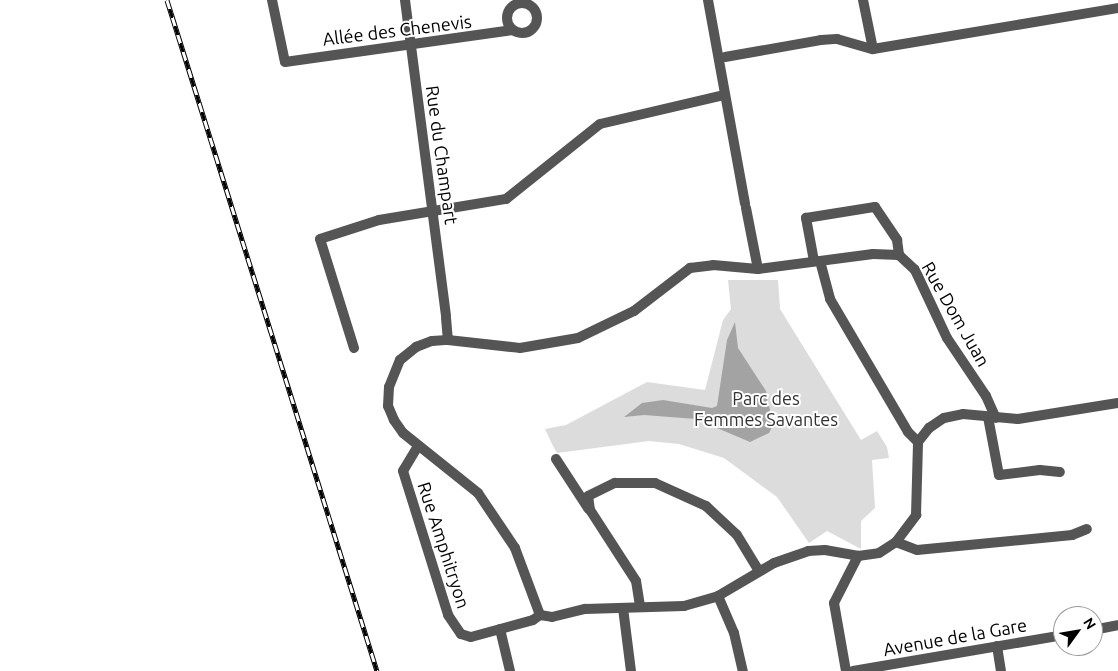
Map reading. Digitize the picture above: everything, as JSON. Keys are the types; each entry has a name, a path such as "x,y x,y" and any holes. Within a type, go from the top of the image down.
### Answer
{"street":[{"name":"Allée des Chenevis","path":"272,0 285,62 513,30"},
{"name":"Rue du Champart","path":"405,0 448,340"},
{"path":"708,0 724,95 758,269"},
{"path":"863,0 873,49"},
{"path":"725,57 821,40 845,41 873,49 1118,8"},
{"path":"354,348 320,239 379,220 506,199 600,124 724,95"},
{"path":"540,615 515,548 478,493 403,433 388,406 392,377 400,360 416,347 448,340 520,348 550,345 578,338 612,324 690,268 713,265 758,269 817,261 873,254 899,256 897,240 875,207 806,218 817,261 830,299 908,432 918,442"},
{"name":"Rue Dom Juan","path":"899,256 915,270 948,338 986,396 992,417 999,475 1040,470 1060,472"},
{"path":"846,671 834,603 858,556 880,553 896,542 916,515 918,442 929,428 944,418 963,414 1018,419 1118,403"},
{"name":"Rue Amphitryon","path":"418,446 403,471 448,615 461,634 471,637 533,620 540,615 552,617 585,609 684,606 718,596 759,571 808,551 824,550 858,556"},
{"path":"556,459 632,573 640,606"},
{"path":"590,510 588,496 600,488 635,481 655,483 688,495 722,519 759,571"},
{"path":"896,542 917,550 1072,535 1086,528"},
{"path":"718,596 734,633 743,671"},
{"path":"623,608 631,671"},
{"path":"1103,628 1118,625"},
{"path":"500,629 510,671"},
{"name":"Avenue de la Gare","path":"853,671 1053,637"},
{"path":"997,646 1001,671"}],"green space":[{"name":"Parc des Femmes Savantes","path":"728,280 778,280 780,309 861,440 877,431 887,447 889,458 872,460 875,508 861,521 861,549 827,531 809,543 777,497 724,458 679,444 649,441 557,453 552,444 545,429 566,425 647,382 705,390 723,320 731,309"}],"shaded area":[{"path":"735,322 738,348 766,391 773,425 769,433 750,442 696,419 644,415 624,417 642,403 663,400 712,408 717,406 727,340"}],"railway":[{"path":"167,0 377,671"}]}
